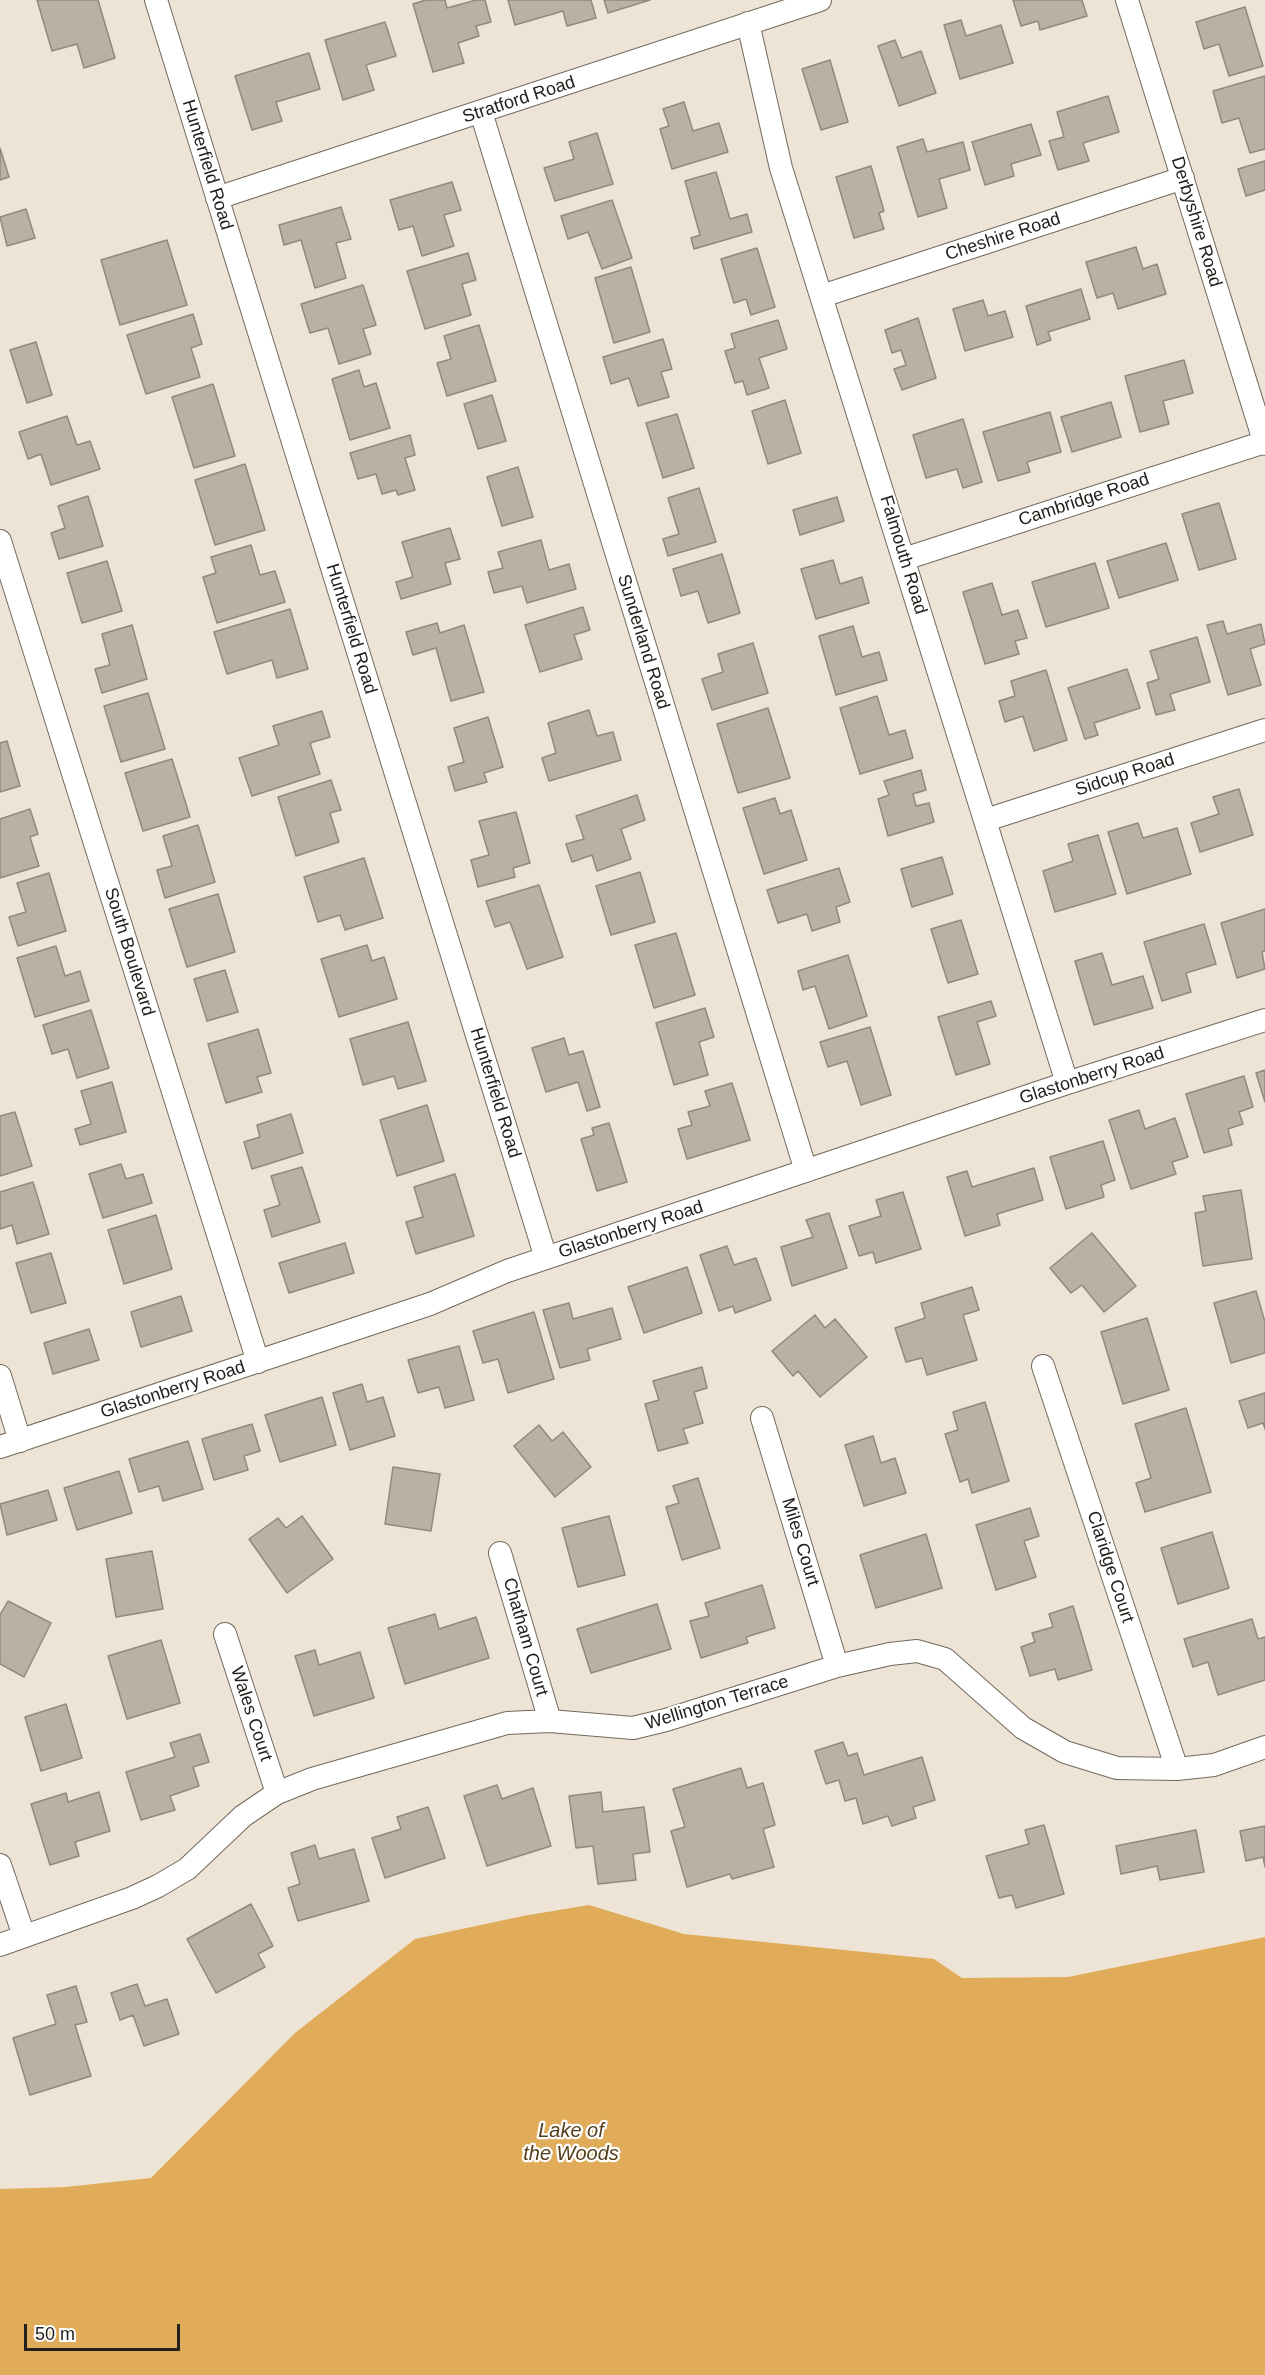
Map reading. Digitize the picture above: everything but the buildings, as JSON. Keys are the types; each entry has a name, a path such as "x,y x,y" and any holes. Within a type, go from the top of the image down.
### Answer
{"street":[{"name":"Hunterfield Road","path":"156,0 546,1258"},
{"name":"Stratford Road","path":"217,198 820,0"},
{"name":"Derbyshire Road","path":"1127,0 1265,443"},
{"name":"Falmouth Road","path":"748,24 781,168 1067,1083"},
{"name":"Sunderland Road","path":"480,112 806,1171"},
{"name":"Cheshire Road","path":"822,296 1183,178"},
{"name":"Cambridge Road","path":"904,559 1265,443"},
{"name":"South Boulevard","path":"0,541 258,1362"},
{"name":"Sidcup Road","path":"986,820 1265,730"},
{"name":"Glastonberry Road","path":"10,1444 430,1304 507,1271 1067,1083 1265,1020"},
{"name":"Claridge Court","path":"1043,1366 1177,1769"},
{"path":"0,1376 10,1444"},
{"name":"Miles Court","path":"762,1418 837,1666"},
{"name":"Chatham Court","path":"500,1553 550,1721"},
{"name":"Wales Court","path":"225,1634 277,1793"},
{"name":"Wellington Terrace","path":"0,1945 132,1898 187,1869 243,1816 277,1793 312,1779 507,1723 550,1721 633,1728 666,1720 837,1666 890,1654 917,1651 945,1659 1023,1728 1065,1752 1117,1768 1177,1769 1214,1765 1265,1747"},
{"path":"0,1865 24,1936"}],"water":[{"name":"Lake of the Woods","path":"589,1905 684,1934 934,1959 962,1978 1068,1977 1265,1937 1265,2375 0,2375 0,2189 65,2187 151,2178 295,2033 415,1939 523,1916"}]}
